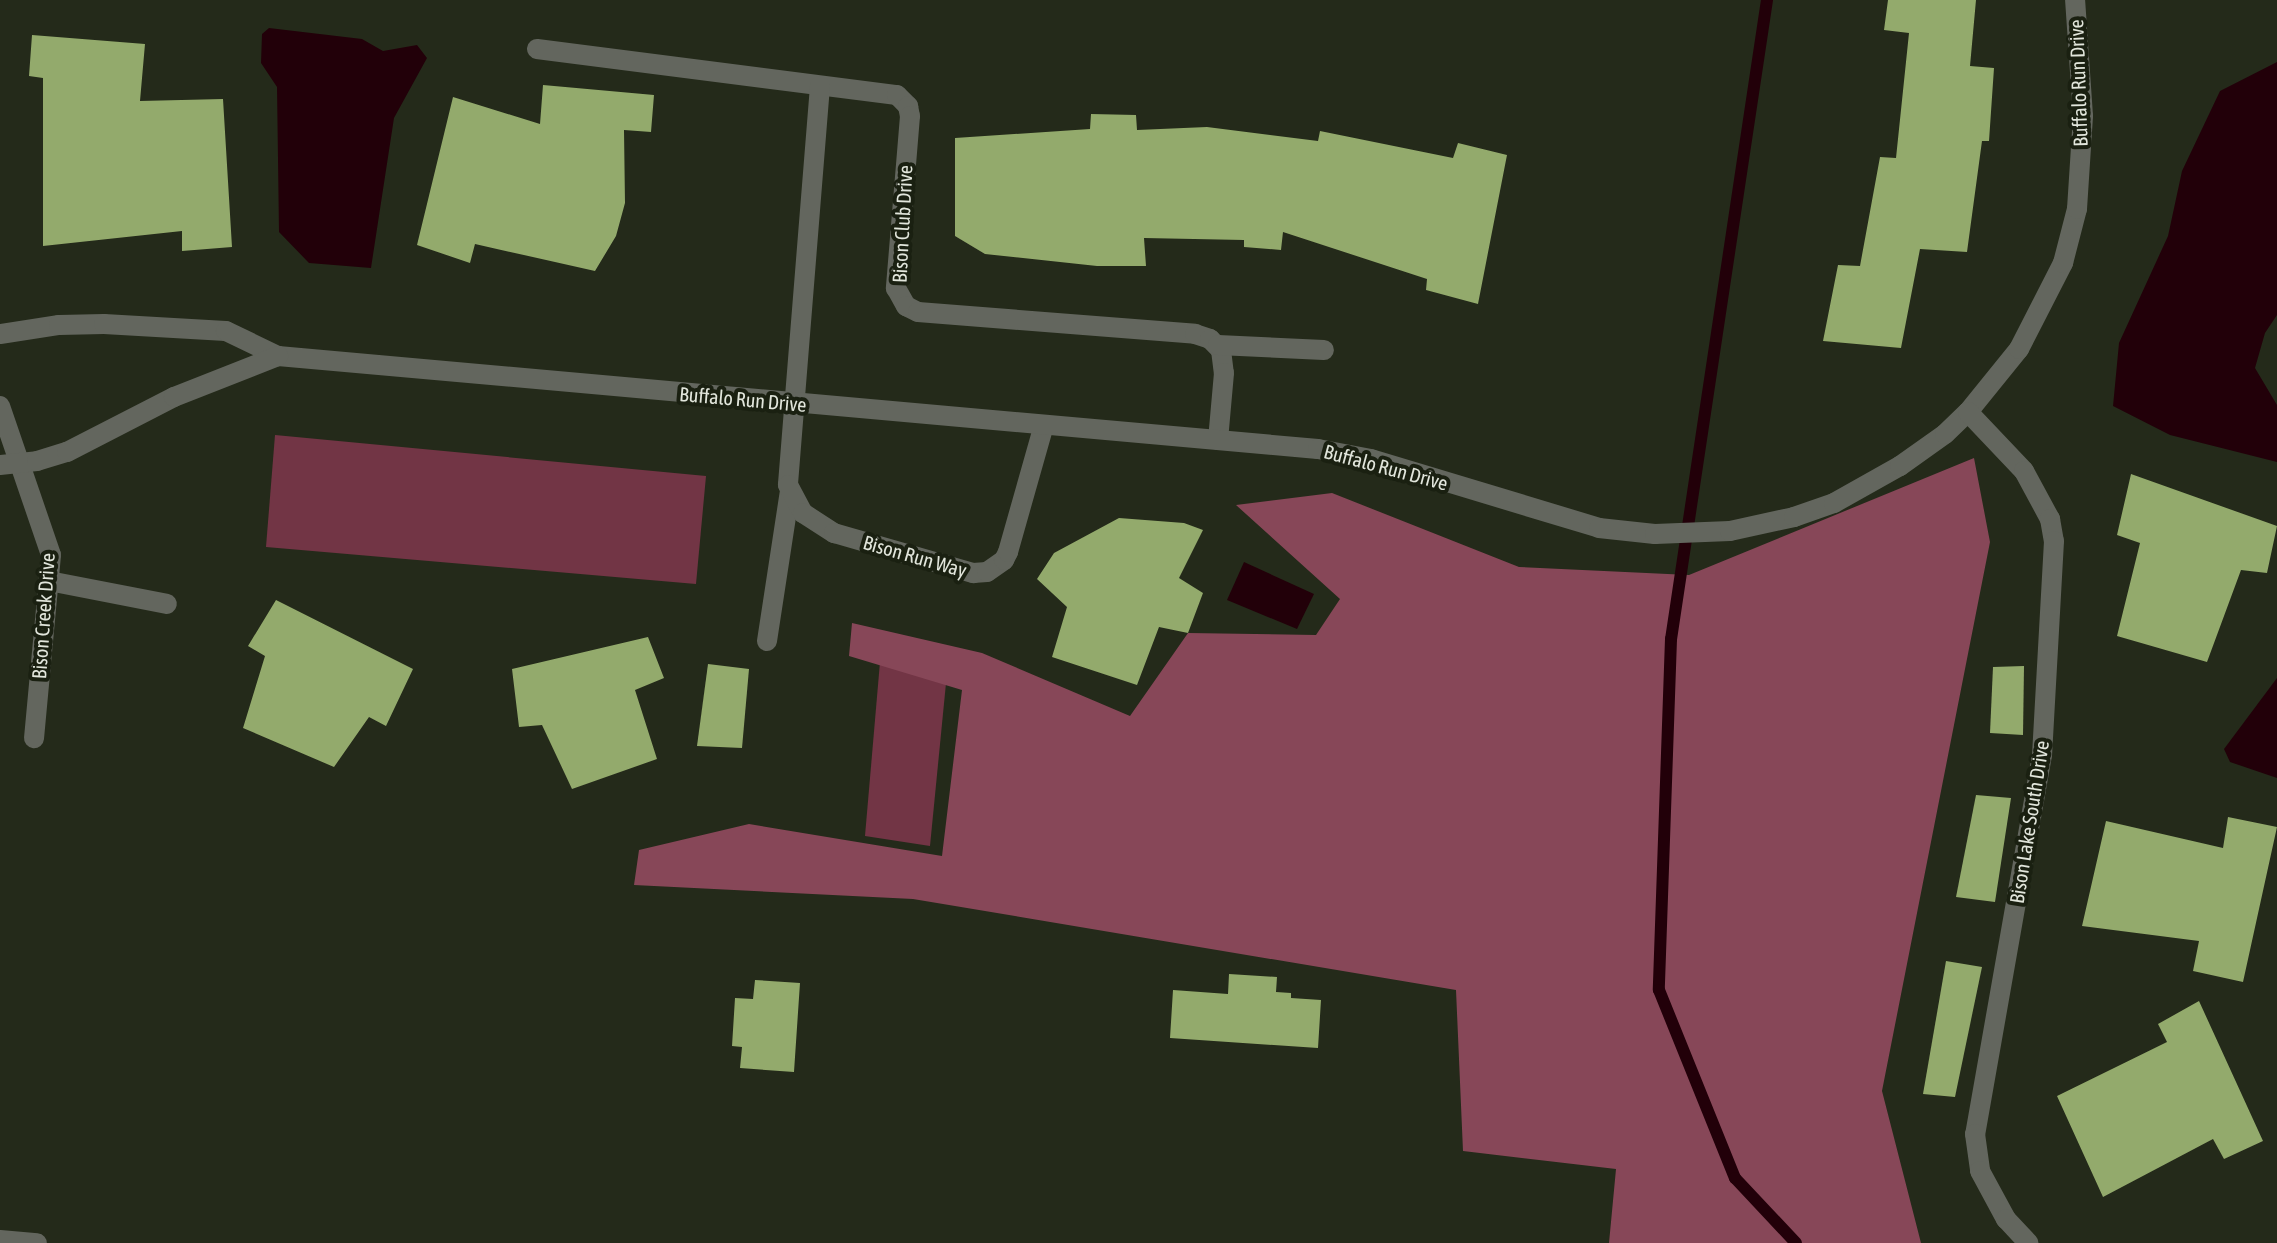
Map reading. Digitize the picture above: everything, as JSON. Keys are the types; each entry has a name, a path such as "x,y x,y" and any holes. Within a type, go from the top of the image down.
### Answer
{"street":[{"name":"Buffalo Run Drive","path":"0,334 74,324 226,331 278,356 1350,454 1599,528 1691,534 1757,526 1834,503 1900,466 1945,434 1968,412 2019,349 2044,306 2063,263 2077,209 2083,116 2075,0"},
{"name":"Bison Club Drive","path":"537,49 891,93 908,106 896,288 906,306 918,312 1195,334 1218,345"},
{"path":"767,641 790,490 793,404 820,86"},
{"path":"1218,440 1224,373 1218,345 1324,350"},
{"name":"Buffalo Run Drive","path":"0,465 67,452 174,397 278,356"},
{"name":"Bison Creek Drive","path":"0,406 51,555 34,738"},
{"name":"Bison Lake South Drive","path":"1968,412 2024,471 2050,519 2054,541 2042,755 1975,1134 1980,1171 2006,1219 2028,1243"},
{"name":"Bison Run Way","path":"790,490 803,513 834,533 973,573 987,572 1004,560 1008,552 1044,425"},
{"path":"49,581 167,604"},
{"path":"0,1240 37,1243"}],"shaded area":[{"path":"269,28 362,39 383,51 417,45 427,58 394,118 371,268 309,263 279,232 277,87 261,63 262,34"},
{"path":"2277,62 2277,315 2265,333 2255,368 2277,405 2277,462 2170,435 2113,406 2119,343 2168,236 2182,171 2220,91"},
{"path":"275,435 706,476 696,584 266,547"},
{"path":"1974,458 1990,542 1882,1091 1921,1243 1609,1243 1616,1169 1463,1151 1456,990 913,899 634,885 639,850 749,824 942,856 962,690 849,656 852,623 982,653 1130,716 1188,633 1316,635 1340,599 1236,505 1332,493 1519,567 1689,575"},
{"path":"1244,562 1314,594 1297,629 1227,600"},
{"path":"880,662 947,673 930,846 865,836"},
{"path":"2277,678 2277,778 2230,762 2224,749"}],"building":[{"path":"1888,0 1976,0 1970,66 1994,68 1989,141 1982,141 1967,252 1920,249 1901,348 1823,341 1838,265 1860,266 1880,157 1896,158 1909,33 1884,30"},
{"path":"32,35 145,44 140,101 223,99 232,247 182,251 182,231 43,246 43,78 29,76"},
{"path":"543,85 654,95 651,132 624,130 625,203 616,236 595,271 475,244 470,263 417,245 453,97 540,124"},
{"path":"1091,114 1136,115 1137,130 1207,127 1318,141 1320,131 1453,158 1458,143 1507,155 1478,304 1426,290 1427,279 1283,232 1281,250 1244,247 1244,240 1144,238 1146,266 1097,266 985,254 955,236 955,138 1090,129"},
{"path":"2131,474 2277,526 2267,573 2241,570 2207,662 2117,636 2140,543 2117,535"},
{"path":"1119,518 1184,523 1203,530 1179,578 1203,593 1188,633 1159,627 1137,685 1052,657 1067,607 1037,579 1054,553"},
{"path":"276,600 413,669 386,726 369,717 334,767 243,728 265,656 248,646"},
{"path":"648,637 664,678 635,690 657,759 572,789 542,725 519,727 512,669"},
{"path":"708,664 749,669 742,748 697,746"},
{"path":"2024,666 2023,735 1990,733 1993,667"},
{"path":"1976,795 2011,798 1995,902 1956,897"},
{"path":"2228,817 2277,827 2243,982 2193,971 2199,941 2082,926 2106,821 2223,848"},
{"path":"1946,961 1982,967 1955,1097 1923,1094"},
{"path":"1229,974 1277,977 1276,992 1291,993 1291,998 1321,1000 1318,1048 1170,1038 1173,990 1228,994"},
{"path":"755,980 800,983 794,1072 740,1068 742,1047 732,1046 735,998 753,999"},
{"path":"2199,1001 2263,1141 2224,1159 2213,1139 2103,1197 2057,1096 2167,1042 2158,1024"}],"waterway":[{"path":"1767,0 1671,639 1659,990 1735,1178 1796,1243"}]}
